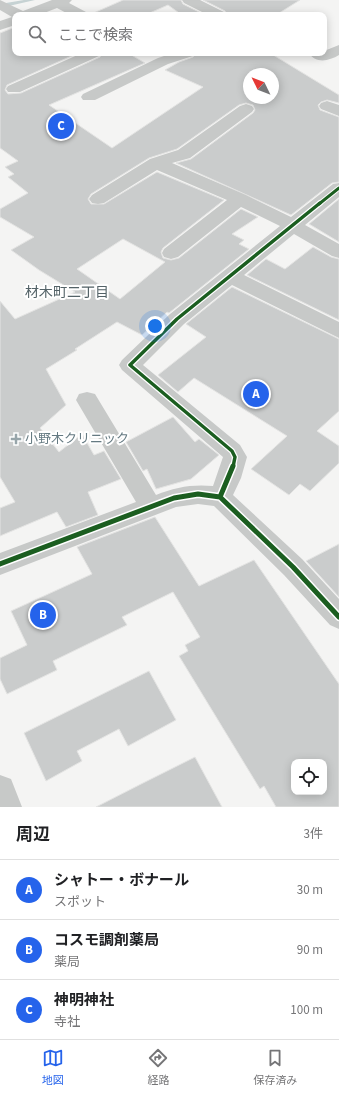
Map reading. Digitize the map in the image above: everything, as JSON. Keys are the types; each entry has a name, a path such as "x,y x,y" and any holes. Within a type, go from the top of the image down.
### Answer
{"street":[{"path":"189,0 213,12"},
{"path":"34,12 61,1 76,12"},
{"path":"2,6 13,12"},
{"path":"0,26 12,21"},
{"path":"327,56 339,49"},
{"path":"14,89 87,56"},
{"path":"154,56 163,61"},
{"path":"89,97 163,61 179,56"},
{"path":"98,199 156,163 184,154 246,109"},
{"path":"156,163 240,199 294,226 339,252"},
{"path":"220,498 230,480 235,457 232,451 130,365 177,319 294,226 339,188"},
{"path":"171,253 240,199"},
{"path":"231,276 339,331"},
{"path":"87,400 151,507"},
{"path":"0,564 174,498 198,494 220,498 293,567 339,617"},
{"path":"0,790 7,807"}],"building":[{"path":"123,0 181,0 183,4 199,12 178,12 168,5 152,12 96,12"},
{"path":"203,0 300,0 281,12 225,11"},
{"path":"12,28 12,56 71,56 7,85 5,90 8,94 21,93 100,56 133,56 145,63 49,105 112,148 203,87 165,70 194,56 275,56 339,95 339,103 327,100 318,105 320,110 339,117 339,182 332,183 291,215 176,163 191,159 253,113 255,110 253,105 250,104 279,104 279,68 243,68 243,104 239,105 177,149 149,158 91,194 88,199 91,204 104,204 157,172 224,200 163,248 161,252 163,258 171,260 179,258 241,209 258,217 232,234 244,240 239,244 249,249 169,313 167,312 142,335 117,322 75,349 77,350 46,369 66,405 40,428 59,452 82,434 94,455 104,451 121,479 88,492 98,515 66,527 57,512 0,536 0,508 15,502 0,477 0,301 15,319 75,292 39,270 11,250 34,237 0,217 0,209 28,193 8,177 14,174 5,167 18,161 0,148 0,33","holes":["123,239 165,262 120,299 77,269"]},
{"path":"339,199 339,242 309,224"},
{"path":"313,247 331,257 339,259 339,320 247,275 266,259 285,269"},
{"path":"232,287 339,339 339,411 317,431 339,446 339,463 310,491 300,484 289,495 251,469 287,436 194,378 178,392 158,375 206,337 186,324"},
{"path":"173,417 195,442 199,439 219,455 191,479 156,489 147,469 143,471 126,442"},
{"path":"155,517 199,586 254,560 339,684 339,807 276,807 264,786 260,789 179,656 188,651 185,645 200,637 173,592 122,617 127,625 53,661 57,670 7,694 0,679 0,658 27,645 11,611 92,574 77,547"},
{"path":"339,544 339,597 306,561"},
{"path":"149,671 176,720 128,746 119,729 77,751 82,761 46,781 24,733"},
{"path":"195,757 222,807 96,807 143,783"}],"waterway":[{"path":"0,6 32,0"}],"cycle path":[{"path":"220,497 229,478 234,462 235,457 232,451 130,365 177,319 339,188"},
{"path":"0,564 174,498 198,494 220,497 293,567 339,617"}],"place":[{"name":"神明神社","path":"61,126"},
{"name":"シャトー・ボナール","path":"256,394"},
{"name":"小野木クリニック","path":"16,439"},
{"name":"コスモ調剤薬局","path":"43,615"}],"district":[{"name":"材木町二丁目","path":"67,293"}]}
